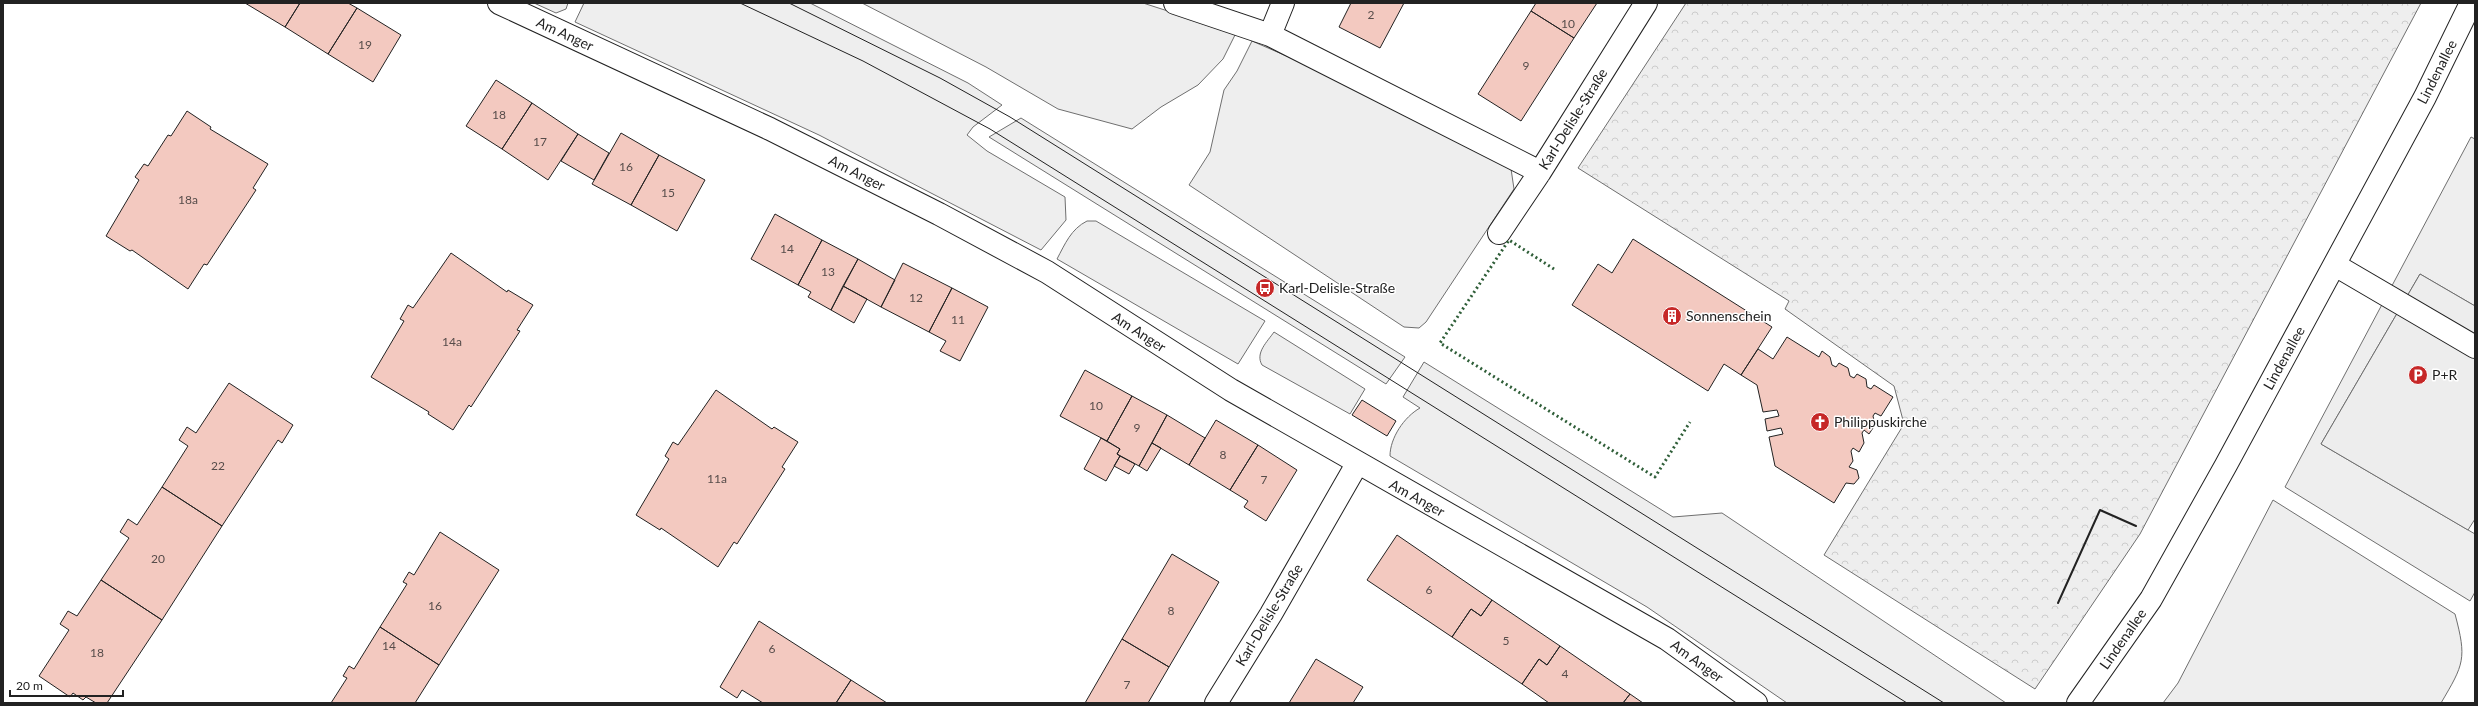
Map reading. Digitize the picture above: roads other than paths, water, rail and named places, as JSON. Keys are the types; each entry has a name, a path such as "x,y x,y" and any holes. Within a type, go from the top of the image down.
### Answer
{"street":[{"name":"Am Anger","path":"499,3 770,129 939,214 1047,272 1231,390 1357,464 1667,638 1756,703"},
{"path":"1175,3 1270,35 1540,172"},
{"path":"1270,35 1283,3"},
{"name":"Karl-Delisle-Straße","path":"1499,233 1540,172 1646,3"},
{"name":"Lindenallee","path":"2078,703 2151,599 2335,265 2472,3"},
{"path":"2335,265 2475,347"},
{"name":"Karl-Delisle-Straße","path":"1216,703 1271,614 1357,464"}],"tram line":[{"path":"740,3 863,61 990,129 1907,703"},
{"path":"789,3 940,78 1010,117 1944,703"}],"place":[{"name":"Karl-Delisle-Straße","path":"1265,288"},
{"name":"Sonnenschein","path":"1672,316"},
{"name":"P+R","path":"2418,375"},
{"name":"Philippuskirche","path":"1820,422"}]}
